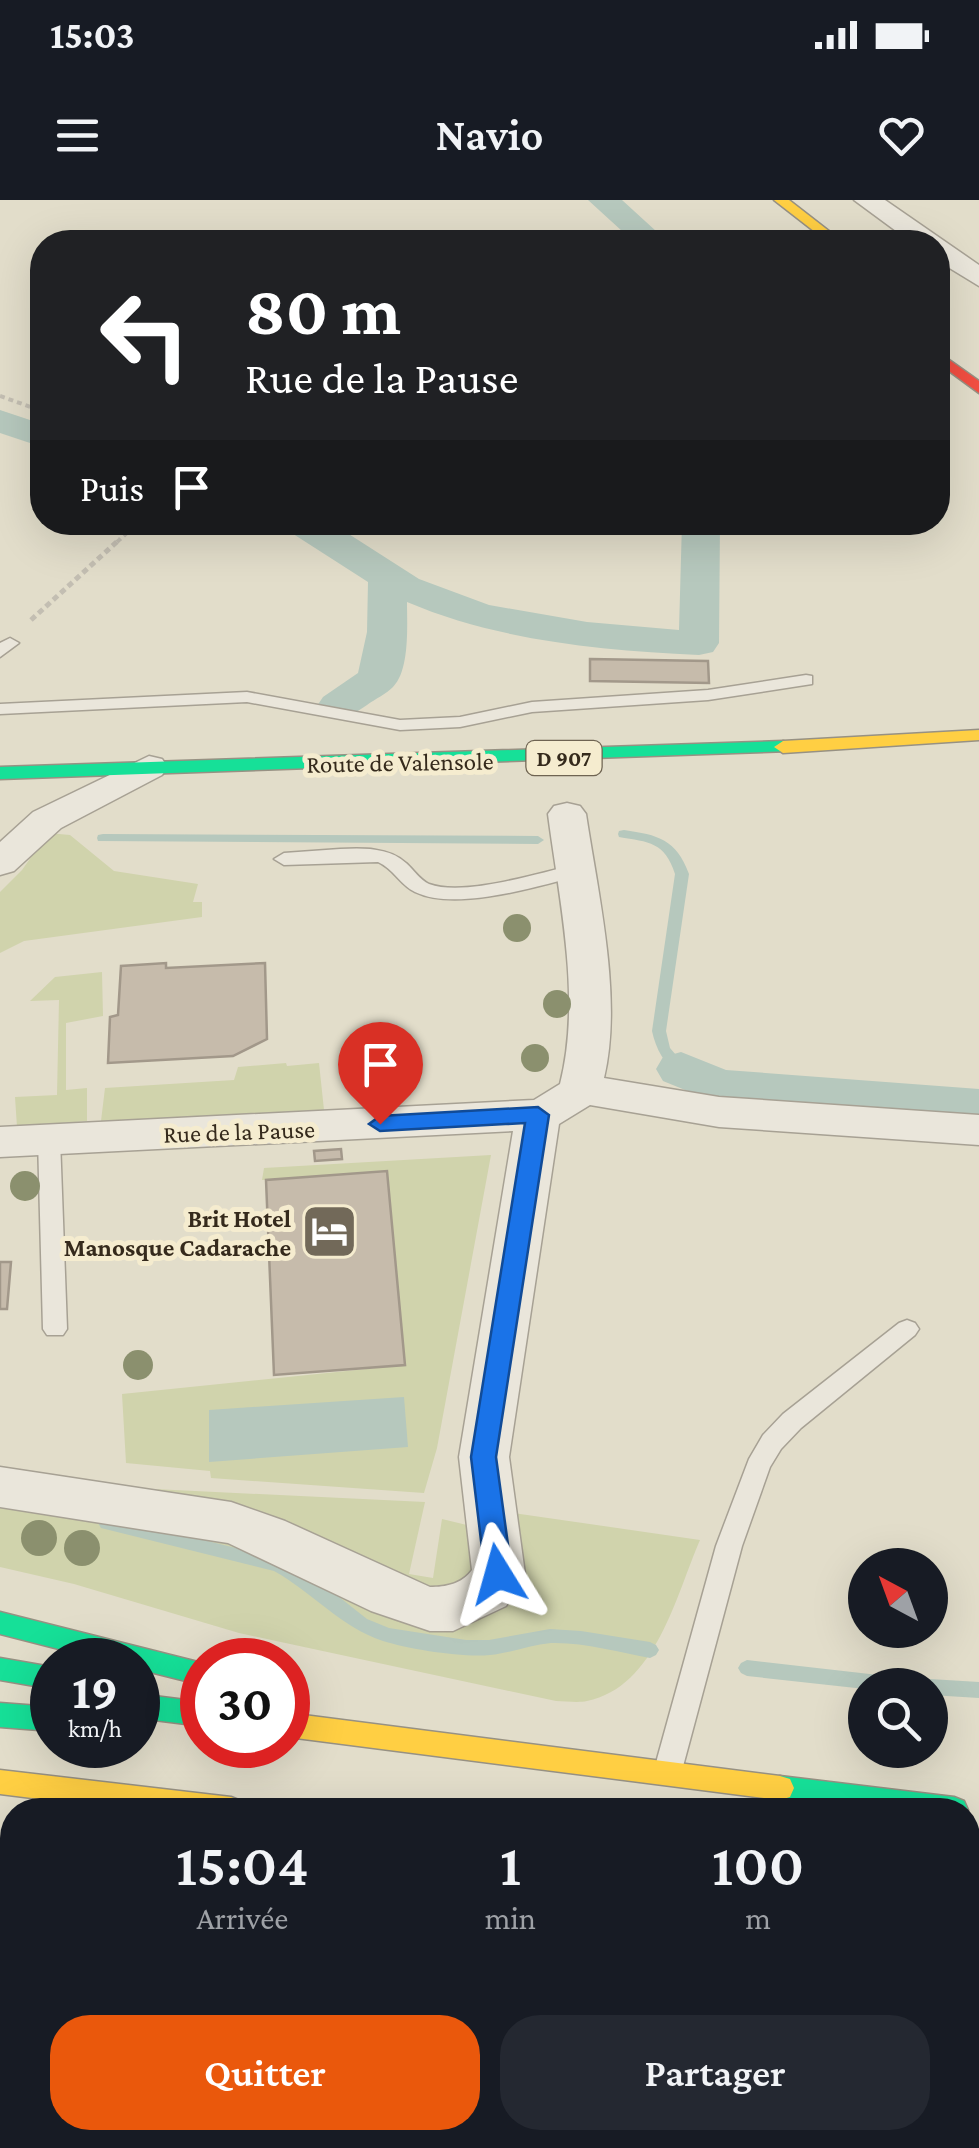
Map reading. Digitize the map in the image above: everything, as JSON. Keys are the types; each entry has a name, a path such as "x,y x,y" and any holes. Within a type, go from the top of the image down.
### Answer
{"main road":[{"path":"780,200 820,230"},
{"path":"950,365 979,388"},
{"name":"Route de Valensole","path":"0,774 660,754 979,735"},
{"path":"0,1622 180,1668"},
{"path":"0,1647 30,1653"},
{"path":"0,1670 30,1675"},
{"path":"0,1688 30,1692"},
{"path":"342,1709 524,1756"},
{"path":"310,1711 524,1756"},
{"path":"0,1715 30,1717"},
{"path":"310,1720 524,1756"},
{"path":"310,1728 849,1798"},
{"path":"310,1739 524,1756"},
{"path":"0,1782 132,1798"},
{"path":"840,1797 875,1798"}],"street":[{"path":"867,200 911,230"},
{"path":"950,257 979,278"},
{"path":"0,863 48,820 149,767"},
{"path":"0,1488 231,1523 267,1536 390,1596 430,1609 453,1608 487,1590 498,1574 499,1560 487,1504 484,1457 538,1115 558,1108 580,1089 587,1068 589,1038 567,814"},
{"path":"580,1089 720,1112 979,1130"},
{"name":"Rue de la Pause","path":"0,1142 538,1115"}],"lane":[{"path":"0,709 247,697 400,725 460,722 532,706 708,695 806,680"},
{"path":"284,859 375,855 395,863 419,887 430,891 482,888 574,872"},
{"path":"49,1139 55,1329"},
{"path":"667,1774 729,1546 758,1466 772,1442 792,1421 907,1328"}],"path":[{"path":"0,396 30,407"},
{"path":"5,648 124,535"}],"green space":[{"path":"48,833 70,835 114,871 198,884 193,902 202,902 202,917 24,941 0,953 0,892 22,870"},
{"path":"102,972 103,1016 66,1023 66,1090 87,1088 87,1121 17,1127 15,1097 57,1095 59,1000 30,1001 55,977"},
{"path":"319,1063 324,1110 101,1121 105,1088 234,1080 238,1067"},
{"path":"491,1155 437,1448 424,1493 211,1478 210,1471 126,1463 122,1394 405,1365 387,1172 262,1180 264,1168"},
{"path":"154,1489 425,1502 409,1574 433,1578 442,1519 475,1527 476,1577 440,1596 230,1505"},
{"path":"0,1505 206,1525 487,1615 507,1512 700,1540 672,1611 647,1658 611,1692 576,1702 310,1648 310,1638 262,1638 239,1633 74,1584 0,1567"}],"shaded area":[{"path":"404,1397 408,1447 209,1462 209,1410"}],"building":[{"path":"590,659 708,661 709,683 590,681"},
{"path":"166,963 166,968 265,963 267,1039 233,1056 108,1063 110,1017 118,1015 121,966"},
{"path":"341,1149 342,1159 315,1161 314,1151"},
{"name":"Brit Hotel Manosque Cadarache","path":"387,1171 405,1365 274,1375 266,1180"},
{"path":"0,1262 11,1262 7,1309 0,1309"}],"waterway":[{"path":"603,200 638,230"},
{"path":"0,421 30,432"},
{"path":"323,535 405,587 475,613 549,629 699,643 701,535"},
{"path":"338,706 378,678 387,632 388,579"},
{"path":"624,834 661,843 673,854 682,874 659,1031 663,1049 681,1069"},
{"path":"103,838 538,840"},
{"path":"681,1069 717,1086 979,1106"},
{"path":"107,1523 278,1565 304,1579 361,1624 387,1635 466,1648 489,1648 550,1636 650,1650"},
{"path":"747,1668 848,1680"},
{"path":"948,1688 979,1690"}],"traffic: fast":[{"path":"0,773 783,747"},
{"path":"0,1623 180,1668"},
{"path":"0,1669 30,1674"},
{"path":"160,1709 180,1711"},
{"path":"0,1715 30,1717"},
{"path":"780,1788 859,1798"}],"traffic: slow":[{"path":"781,200 820,230"},
{"path":"783,747 979,735"},
{"path":"310,1728 780,1788"},
{"path":"0,1782 132,1798"}],"traffic: jam":[{"path":"950,365 979,388"}],"place":[{"name":"Brit Hotel Manosque Cadarache","path":"330,1232"}],"route":[{"path":"380,1124 538,1115 484,1457 498,1574"}]}
